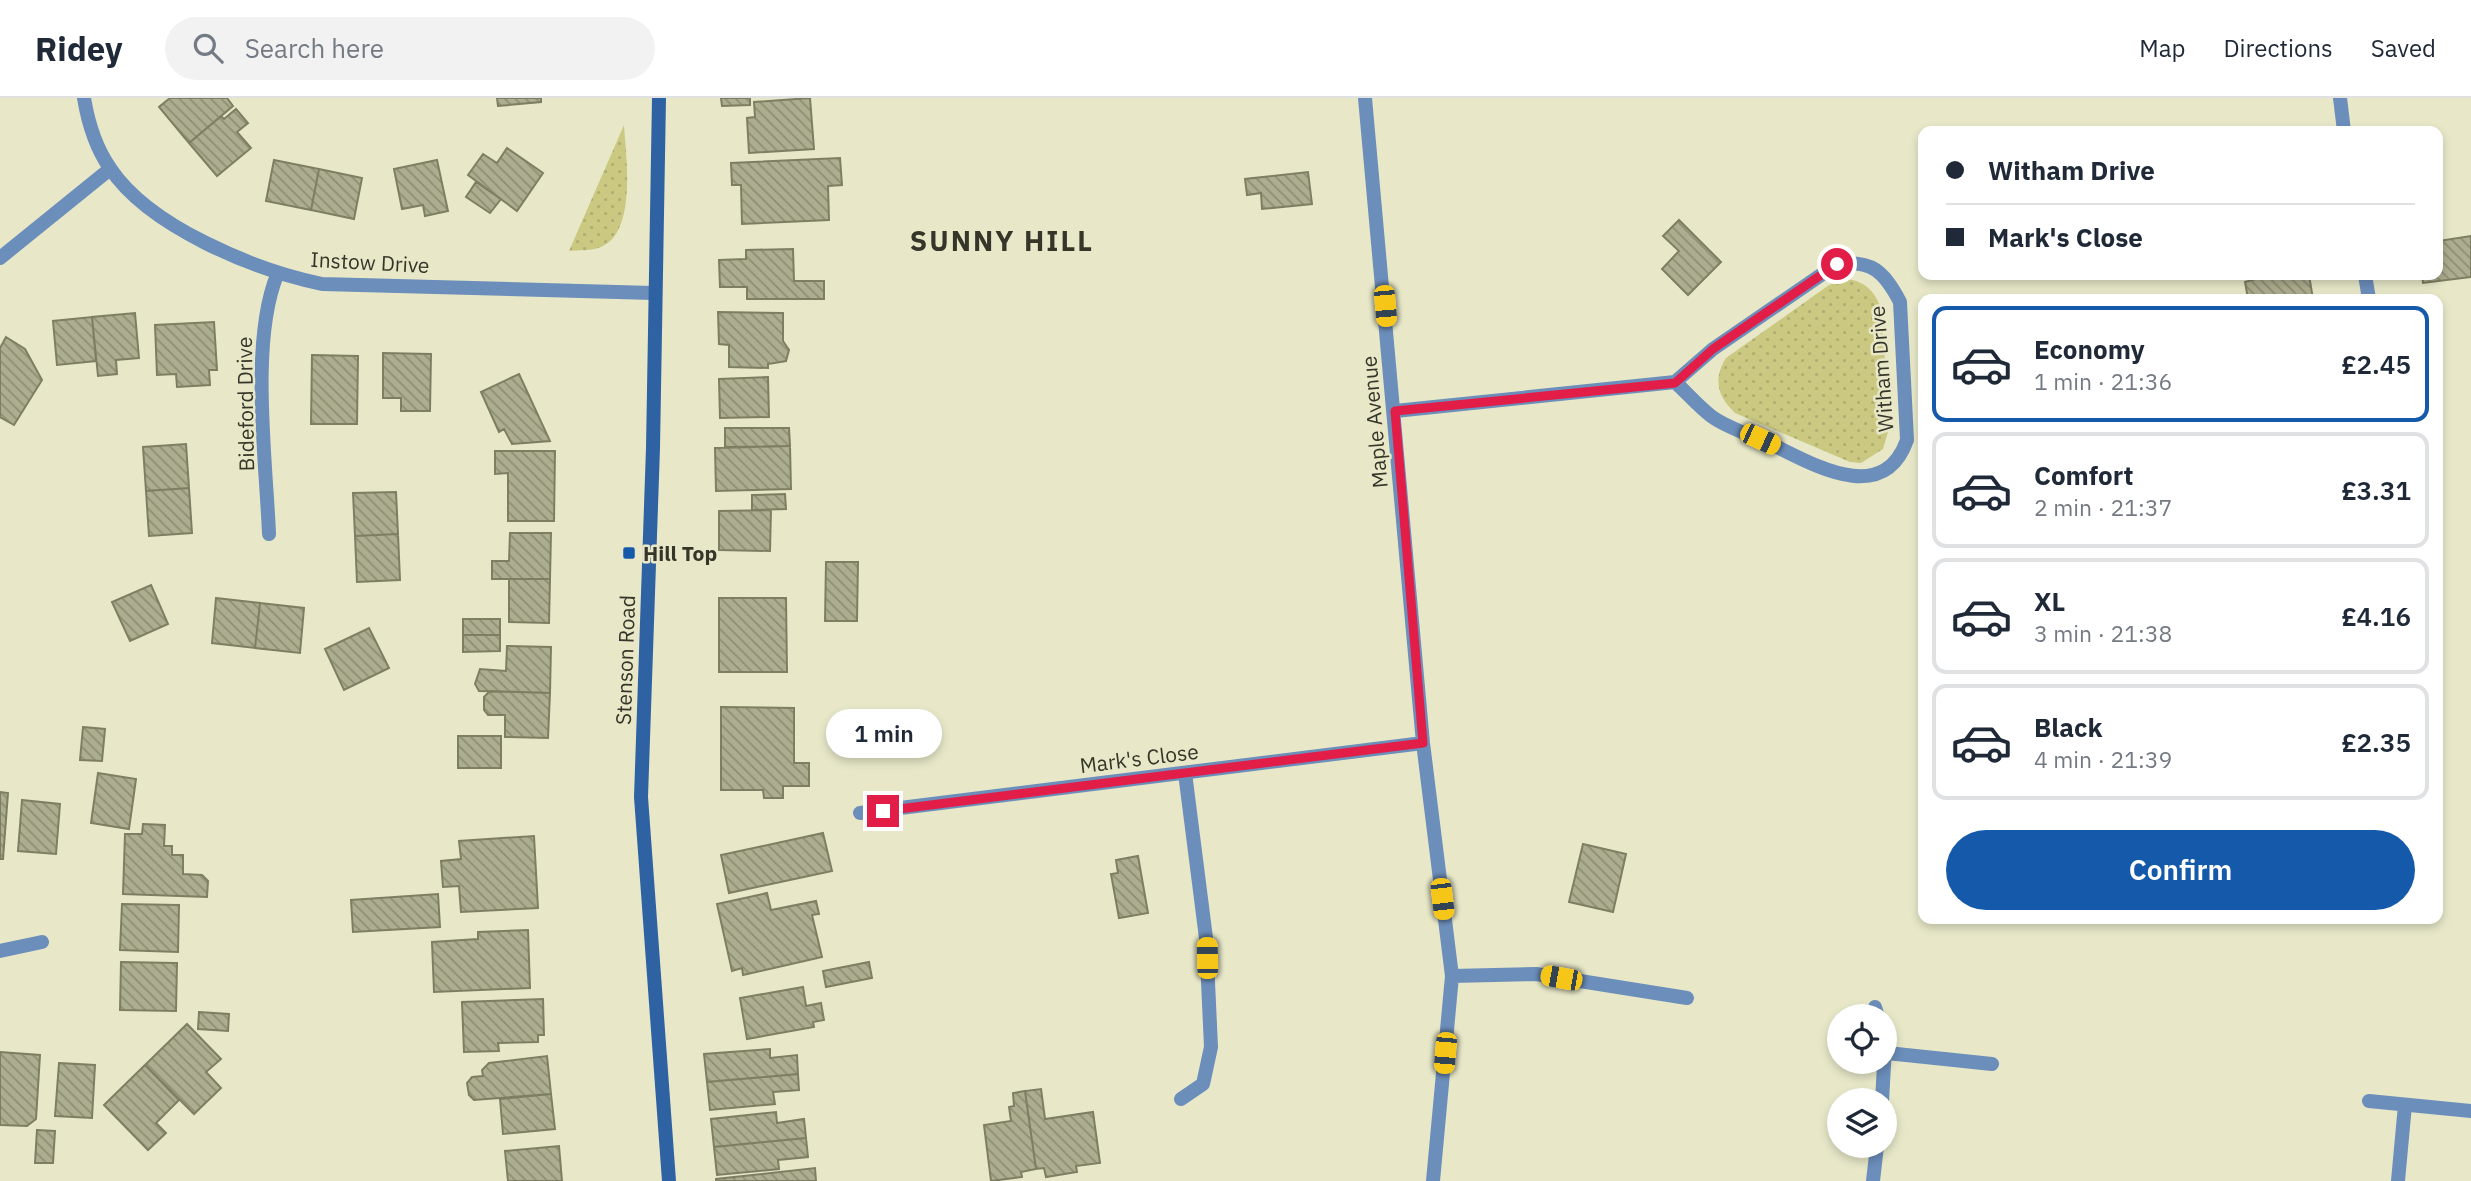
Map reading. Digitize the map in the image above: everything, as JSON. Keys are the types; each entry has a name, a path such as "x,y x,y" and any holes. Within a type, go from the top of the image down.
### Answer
{"street":[{"name":"Instow Drive","path":"84,98 96,142 110,169 145,207 213,245 277,275 322,284 653,293"},
{"name":"Stenson Road","path":"659,98 653,293 653,448 641,797 669,1181"},
{"name":"Maple Avenue","path":"1365,98 1423,743 1452,976 1433,1181"},
{"path":"2340,98 2343,126"},
{"path":"0,258 110,169"},
{"name":"Witham Drive","path":"1860,262 1877,270 1891,285 1900,302 1907,440 1902,454 1873,475 1858,478 1834,474 1712,416 1675,383 1713,349 1837,264 1860,262"},
{"name":"Bideford Drive","path":"269,534 262,352 270,294 277,275"},
{"path":"1395,411 1675,383"},
{"name":"Mark's Close","path":"860,813 1423,743"},
{"path":"1181,1099 1203,1084 1211,1047 1206,938 1185,773"},
{"path":"0,951 42,942"},
{"path":"1452,976 1536,974 1687,998"},
{"path":"1897,1051 1992,1064"},
{"path":"2370,1101 2471,1111"},
{"path":"2398,1181 2405,1105"},
{"path":"1873,1181 1876,1158"}],"shaded area":[{"path":"624,125 627,192 620,226 612,239 601,247 569,251"},
{"path":"1847,279 1868,288 1881,308 1890,425 1883,449 1861,463 1850,462 1735,413 1724,400 1718,380 1726,358 1829,285"}],"building":[{"path":"170,98 227,98 233,106 189,143 159,107"},
{"path":"497,98 541,98 541,102 498,106"},
{"path":"721,98 750,98 750,105 722,106"},
{"path":"810,98 814,149 749,153 747,118 755,117 754,102"},
{"path":"236,109 248,123 237,132 251,148 217,176 189,143 221,116 224,119"},
{"path":"507,148 543,173 517,211 468,175 483,154 497,163"},
{"path":"840,158 842,185 828,186 829,220 742,224 741,185 732,185 731,163"},
{"path":"274,160 319,169 311,210 266,201"},
{"path":"437,160 448,211 425,216 423,205 402,209 394,169"},
{"path":"319,169 362,178 354,219 311,210"},
{"path":"1308,172 1312,204 1262,209 1261,193 1247,195 1245,179"},
{"path":"476,182 501,199 490,213 466,197"},
{"path":"1679,220 1721,262 1688,295 1662,269 1679,251 1663,236"},
{"path":"2471,236 2471,277 2423,283 2423,280 2443,280 2443,240"},
{"path":"793,249 794,281 824,281 824,299 747,299 747,287 720,287 719,260 746,259 746,250"},
{"path":"2310,280 2312,294 2247,294 2245,282"},
{"path":"718,312 783,313 783,341 789,350 786,361 768,364 768,368 729,367 729,345 719,344"},
{"path":"135,313 139,358 116,360 117,374 98,376 92,317"},
{"path":"92,317 96,361 57,365 53,321"},
{"path":"214,322 217,370 209,370 210,385 177,387 176,374 157,375 155,325"},
{"path":"6,337 25,349 42,380 14,425 0,417 0,348"},
{"path":"383,353 431,354 430,411 401,411 401,398 383,398"},
{"path":"312,355 358,356 357,424 311,424"},
{"path":"519,374 550,441 512,444 504,429 499,432 481,392"},
{"path":"768,377 769,417 720,418 719,379"},
{"path":"725,428 789,428 790,446 725,447"},
{"path":"186,444 189,488 146,491 143,447"},
{"path":"790,446 791,489 716,491 715,448"},
{"path":"495,451 555,451 554,521 508,521 508,473 495,474"},
{"path":"189,488 192,533 149,536 146,491"},
{"path":"396,492 398,534 355,536 353,493"},
{"path":"785,494 786,509 752,510 752,495"},
{"path":"771,510 770,551 719,550 719,511"},
{"path":"510,533 551,533 550,579 492,579 492,561 509,561"},
{"path":"398,534 400,580 357,582 355,536"},
{"path":"826,562 858,562 857,621 825,621"},
{"path":"509,579 550,579 549,623 509,622"},
{"path":"151,585 168,624 130,641 112,602"},
{"path":"216,598 260,603 255,648 212,643"},
{"path":"719,598 786,598 787,672 719,672"},
{"path":"260,603 304,608 300,653 255,648"},
{"path":"463,619 500,619 500,635 463,635"},
{"path":"369,628 389,668 344,690 325,649"},
{"path":"463,635 500,635 500,651 463,652"},
{"path":"507,646 551,647 550,693 479,691 475,684 480,669 506,671"},
{"path":"490,691 550,693 548,738 505,737 505,715 488,715 484,710 484,697"},
{"path":"721,707 794,708 794,763 809,763 809,786 783,786 783,798 764,798 763,790 721,790"},
{"path":"83,727 105,729 102,761 80,760"},
{"path":"458,736 501,736 501,768 458,768"},
{"path":"98,773 136,779 129,829 91,823"},
{"path":"0,792 8,793 3,859 0,859"},
{"path":"22,800 60,804 56,854 18,851"},
{"path":"143,824 165,825 164,846 172,846 172,855 183,855 183,874 202,875 208,881 207,897 123,894 125,834 142,834"},
{"path":"823,833 832,871 729,893 721,855"},
{"path":"534,836 538,908 461,912 459,886 443,887 441,861 461,859 459,841"},
{"path":"1583,844 1626,854 1613,912 1569,902"},
{"path":"1138,856 1148,913 1119,918 1111,874 1118,873 1116,860"},
{"path":"767,893 771,910 816,901 819,914 812,915 822,957 743,975 742,968 732,971 717,904"},
{"path":"438,894 440,927 353,932 351,900"},
{"path":"122,904 179,905 178,952 120,950"},
{"path":"528,930 530,988 434,992 432,942 478,939 478,932"},
{"path":"121,962 177,963 176,1011 120,1010"},
{"path":"869,962 872,978 826,987 823,971"},
{"path":"803,987 806,1006 821,1003 824,1020 813,1022 814,1027 747,1039 740,998"},
{"path":"543,999 544,1035 538,1035 538,1042 498,1043 499,1051 464,1052 462,1002"},
{"path":"199,1012 229,1014 228,1031 198,1029"},
{"path":"187,1024 221,1059 206,1072 221,1088 194,1114 145,1065"},
{"path":"770,1049 770,1058 797,1055 798,1074 707,1082 704,1054"},
{"path":"0,1052 40,1055 36,1119 27,1126 0,1125"},
{"path":"547,1056 551,1094 474,1100 469,1095 467,1083 472,1077 483,1076 482,1070 489,1063"},
{"path":"59,1063 95,1065 92,1118 55,1116"},
{"path":"145,1065 179,1100 156,1123 166,1133 148,1150 104,1105"},
{"path":"798,1074 799,1090 773,1092 775,1104 710,1110 707,1082"},
{"path":"1041,1089 1045,1119 1093,1112 1100,1163 1076,1166 1077,1172 1046,1177 1044,1168 1036,1169 1025,1091"},
{"path":"1025,1091 1036,1169 1021,1172 1022,1177 991,1181 984,1125 1011,1121 1009,1107 1014,1106 1013,1093"},
{"path":"551,1094 555,1129 503,1134 500,1099"},
{"path":"776,1112 777,1123 804,1119 806,1138 714,1147 711,1119"},
{"path":"37,1130 55,1131 53,1163 35,1163"},
{"path":"806,1138 808,1157 778,1160 779,1169 717,1175 714,1147"},
{"path":"559,1146 562,1181 508,1181 505,1151"},
{"path":"815,1168 816,1181 716,1181 716,1179"}],"place":[{"name":"Hill Top","path":"629,553"}],"district":[{"name":"SUNNY HILL","path":"1002,240"}],"route":[{"path":"883,811 1423,743 1395,411 1675,383 1713,349 1837,264"}]}
